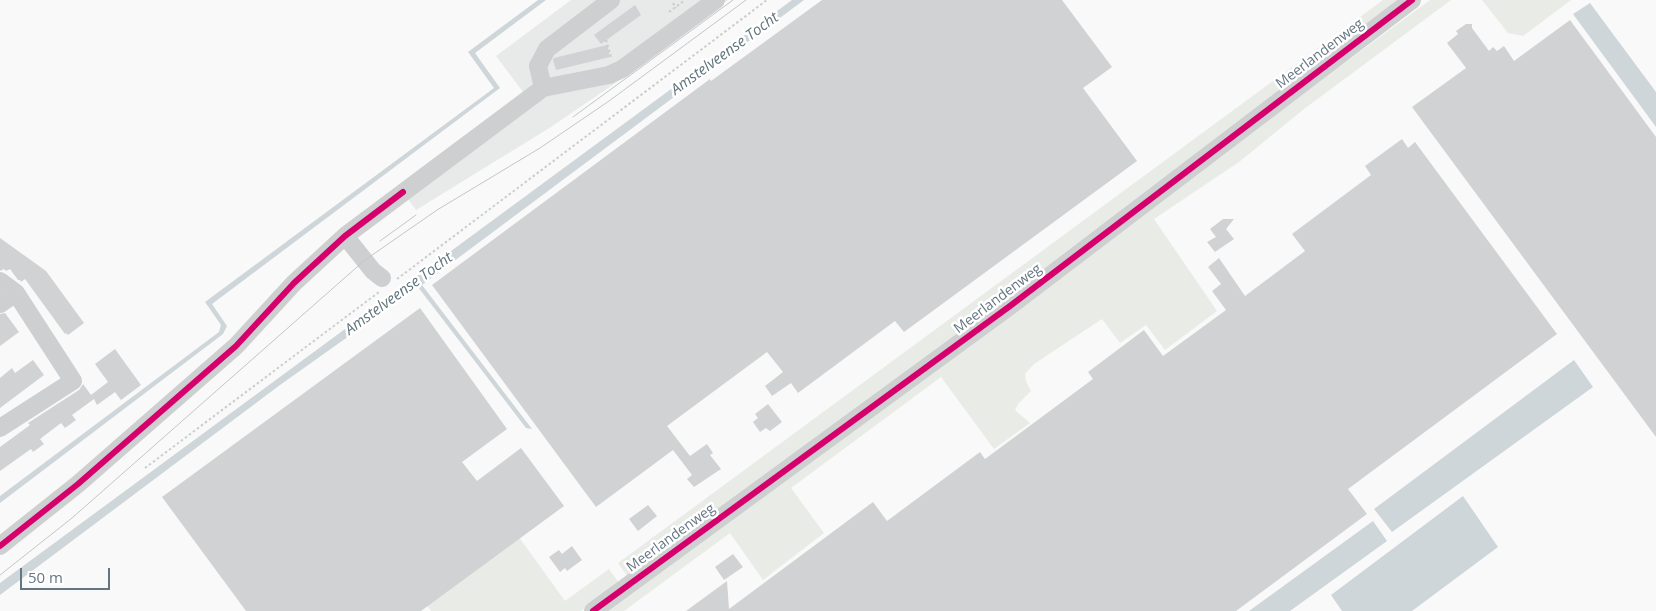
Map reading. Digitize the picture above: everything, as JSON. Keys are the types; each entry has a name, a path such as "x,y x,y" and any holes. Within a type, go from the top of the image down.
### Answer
{"street":[{"path":"543,88 538,66 547,49 611,0"},
{"path":"0,546 78,484 236,346 294,283 345,236 543,88 608,75 622,69 716,0"},
{"name":"Meerlandenweg","path":"593,611 1002,312 1412,0"},
{"path":"345,236 373,272 387,282"},
{"path":"0,281 16,293 73,380 0,428"},
{"path":"0,304 16,293"}],"path":[{"path":"669,12 685,0"},
{"path":"145,468 387,282 767,0"}],"shaded area":[{"path":"571,0 728,0 614,84 551,127 416,210 398,185 523,92 496,56"},
{"path":"1383,0 1409,0 628,577 618,563"},
{"path":"1430,0 1451,0 1304,109 1239,162 1154,219 1217,311 1165,350 1146,325 1120,343 1102,319 1034,364 1025,374 1031,391 1015,410 1030,423 994,449 941,377 791,488 824,533 763,580 730,533 624,611 603,611"},
{"path":"1482,0 1571,0 1523,36 1508,33"},
{"path":"516,533 565,601 609,569 619,583 581,611 431,611 423,600"}],"water":[{"path":"538,0 546,0 475,53 500,88 212,304 227,326 223,334 0,503 0,496 219,332 221,325 205,302 494,88 468,52"},
{"name":"Amstelveense Tocht","path":"792,0 804,0 422,285 532,429 526,428 418,287 280,385 0,595 0,583"},
{"path":"1590,3 1656,92 1656,127 1573,14"},
{"path":"1574,360 1593,387 1392,532 1374,509"},
{"path":"1463,496 1498,547 1412,611 1342,611 1331,595"},
{"path":"1373,521 1387,541 1290,611 1249,611"}],"building":[{"path":"822,0 1062,0 1112,67 1083,88 1137,161 904,332 895,321 798,393 791,383 772,396 765,386 783,372 767,352 667,426 690,456 707,444 713,453 710,455 721,469 694,487 687,479 692,475 673,450 596,507 432,285 710,79 711,81"},
{"path":"635,5 641,15 601,44 594,35"},
{"path":"1570,20 1656,137 1656,437 1412,107 1466,68 1447,43 1458,34 1456,31 1466,24 1472,24 1472,28 1489,51 1493,47 1497,51 1504,46 1514,61"},
{"path":"607,45 610,57 556,70 554,58"},
{"path":"1402,139 1408,148 1415,142 1557,334 1348,489 1367,514 1236,611 686,611 727,581 729,609 873,502 887,521 980,452 985,459 1093,379 1088,372 1144,330 1163,356 1226,310 1212,291 1221,284 1208,267 1219,258 1245,296 1305,251 1292,234 1371,175 1365,166"},
{"path":"1223,219 1234,219 1226,229 1234,239 1215,252 1207,242 1216,237 1210,229"},
{"path":"0,238 46,271 84,323 68,335 65,334 25,279 21,282 18,280 10,269 0,271"},
{"path":"420,308 507,429 462,462 477,481 521,448 564,506 421,611 246,611 162,497"},
{"path":"5,313 19,332 0,346 0,314"},
{"path":"115,349 141,385 121,400 115,392 97,405 94,399 72,415 76,420 65,428 61,423 40,439 44,444 33,452 31,449 0,471 0,447 30,425 28,423 79,390 83,384 91,395 108,382 95,364"},
{"path":"33,360 44,375 0,408 0,378 12,368 15,373"},
{"path":"768,404 782,422 770,431 766,428 760,432 753,422 758,418 755,414"},
{"path":"648,505 657,516 638,531 629,519"},
{"path":"572,546 582,560 567,571 565,568 560,572 549,557 559,550 562,554"},
{"path":"733,554 743,567 724,580 715,567"}],"tram line":[{"path":"573,117 733,0"},
{"path":"0,575 72,518 365,260 437,210 540,148 609,101 746,0"},
{"path":"380,241 416,215"}],"cycle path":[{"path":"593,611 1010,306 1412,0"},
{"path":"0,546 78,484 236,346 294,283 345,236 403,192"}]}
